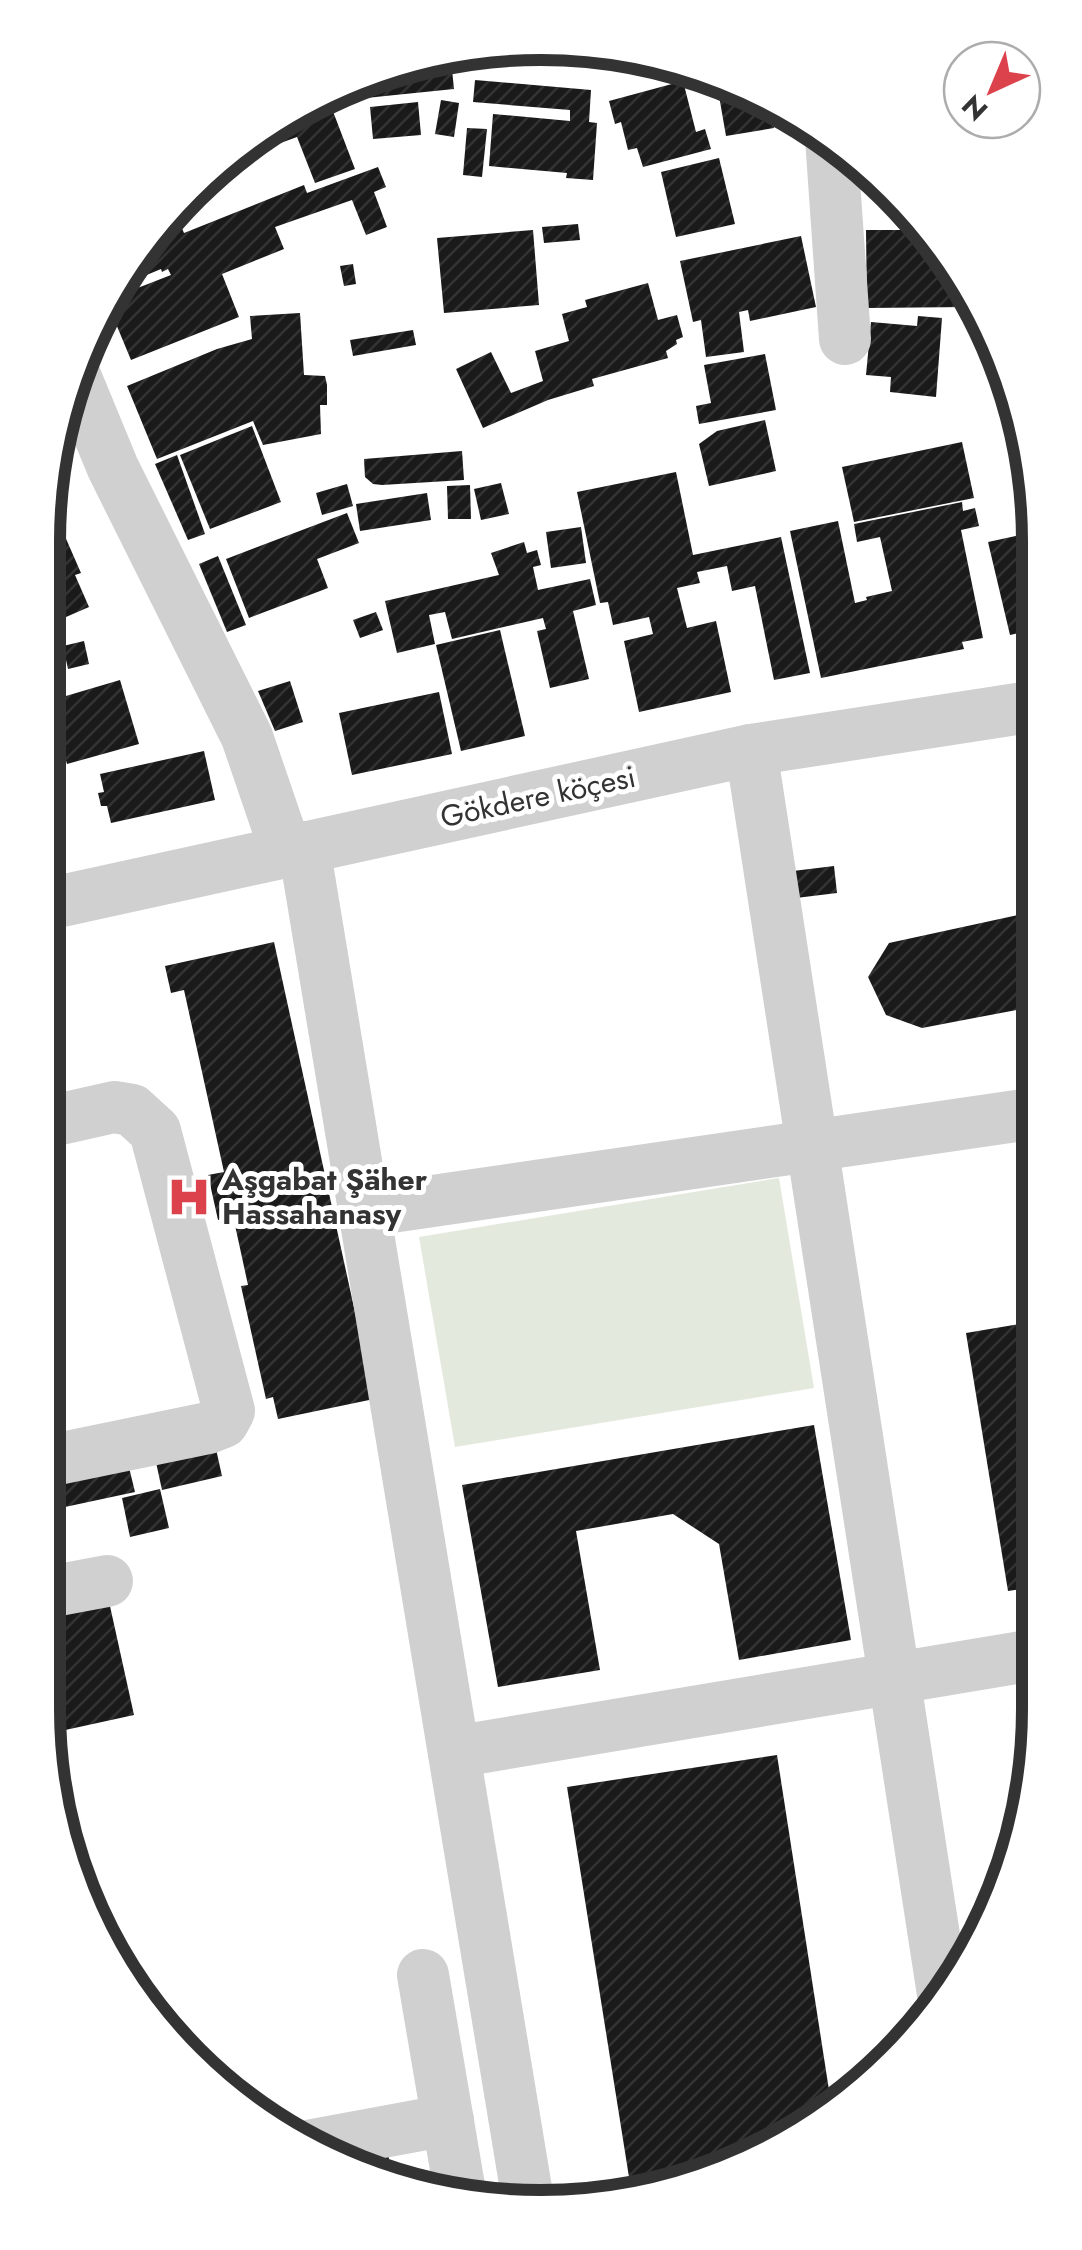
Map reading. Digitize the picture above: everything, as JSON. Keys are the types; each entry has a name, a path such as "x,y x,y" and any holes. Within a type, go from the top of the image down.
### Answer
{"street":[{"path":"832,158 845,339"},
{"path":"83,395 113,468 247,737 295,849 364,1212 526,2190"},
{"name":"Gökdere köçesi","path":"60,901 751,750 1022,708"},
{"path":"751,750 940,1977"},
{"path":"60,1119 114,1107 132,1110 155,1132 229,1411 223,1422 208,1428 60,1458"},
{"path":"364,1212 1022,1115"},
{"path":"60,1590 107,1581"},
{"path":"454,1752 1022,1657"},
{"path":"424,1975 459,2183"},
{"path":"331,2142 448,2120"}],"shaded area":[{"path":"779,1178 814,1388 455,1447 419,1237"}],"building":[{"path":"452,68 454,89 356,99 417,76"},
{"path":"475,80 591,90 589,122 597,123 593,180 566,178 567,173 489,166 493,114 570,121 570,110 473,102"},
{"path":"683,82 696,132 705,129 711,149 643,167 637,148 628,150 621,122 615,124 609,101"},
{"path":"719,95 773,119 774,128 726,136"},
{"path":"441,100 459,103 454,137 435,134"},
{"path":"418,102 421,135 373,139 370,107"},
{"path":"332,108 355,169 315,183 297,137 275,145 274,141"},
{"path":"467,128 487,129 482,177 463,175"},
{"path":"719,158 735,224 676,237 661,172"},
{"path":"378,167 386,187 374,192 387,227 366,235 352,200 275,227 284,249 222,274 239,317 131,360 114,320 130,291 171,275 168,269 161,269 138,279 180,223 184,233 304,185 307,193"},
{"path":"578,224 580,240 544,243 542,227"},
{"path":"533,230 539,305 444,313 437,238"},
{"path":"866,230 908,230 961,307 867,308"},
{"path":"801,236 816,307 750,321 748,310 739,312 744,352 706,357 701,320 693,322 680,261"},
{"path":"353,264 356,284 344,286 340,266"},
{"path":"648,283 658,320 677,315 683,337 666,351 668,358 592,379 594,386 548,400 483,428 456,369 491,352 511,393 543,381 535,351 569,341 562,314 587,307 585,300"},
{"path":"300,313 304,375 325,376 327,385 327,405 320,405 321,434 263,445 253,421 157,459 127,386 252,339 250,316"},
{"path":"918,316 942,318 936,397 890,392 891,377 866,375 871,322 917,326"},
{"path":"413,330 416,345 353,356 350,340"},
{"path":"765,354 776,410 699,424 696,406 711,403 704,365"},
{"path":"765,420 776,471 709,486 699,444 717,431"},
{"path":"252,426 281,502 210,529 180,455"},
{"path":"962,442 974,498 854,522 842,467"},
{"path":"462,451 464,480 382,485 365,477 364,459"},
{"path":"177,455 205,534 188,540 155,464"},
{"path":"676,472 693,555 781,537 810,673 774,680 755,586 732,591 727,566 697,572 700,583 677,588 687,628 716,621 731,692 639,712 624,641 653,634 649,617 613,625 608,602 600,603 577,492"},
{"path":"501,483 509,514 481,520 474,489"},
{"path":"347,484 353,506 322,515 316,493"},
{"path":"470,485 471,519 448,519 447,486"},
{"path":"427,493 431,520 360,531 356,504"},
{"path":"962,502 963,511 975,508 979,526 961,530 983,638 962,642 964,649 821,678 790,531 838,521 855,603 892,591 880,537 857,542 854,524"},
{"path":"347,513 359,543 317,559 328,588 249,618 226,559"},
{"path":"60,526 81,573 75,575 89,607 60,620"},
{"path":"581,527 586,563 551,568 546,532"},
{"path":"1022,535 1022,632 1010,635 988,542"},
{"path":"524,542 527,553 537,550 541,565 533,567 538,590 590,579 596,605 573,611 589,679 550,688 537,631 546,629 543,618 452,639 445,612 429,615 435,644 397,653 385,601 499,575 491,553"},
{"path":"218,556 246,625 227,632 199,564"},
{"path":"376,612 383,630 360,638 353,620"},
{"path":"500,630 525,736 461,751 436,645"},
{"path":"84,641 89,664 68,669 63,646"},
{"path":"120,680 139,744 67,764 60,740 60,698"},
{"path":"290,681 303,722 275,731 258,691"},
{"path":"439,692 452,754 352,775 339,713"},
{"path":"204,751 215,800 111,823 107,806 101,806 98,793 104,792 100,774"},
{"path":"834,866 837,893 796,898 793,871"},
{"path":"1022,914 1022,1009 922,1028 886,1015 868,977 889,943"},
{"path":"274,942 374,1399 278,1419 273,1397 266,1399 241,1286 248,1285 233,1216 218,1220 208,1175 224,1172 184,990 171,993 165,966"},
{"path":"1022,1324 1022,1589 1008,1591 966,1333"},
{"path":"814,1425 851,1640 739,1660 719,1544 673,1514 576,1531 600,1670 498,1687 462,1485"},
{"path":"214,1440 222,1476 162,1490 154,1453"},
{"path":"125,1451 135,1492 65,1507 60,1465"},
{"path":"160,1489 169,1528 130,1537 122,1498"},
{"path":"108,1597 134,1715 61,1731 60,1607"},
{"path":"777,1755 830,2094 781,2126 725,2153 630,2182 567,1787"},
{"path":"387,2149 390,2165 386,2164 361,2154"}],"place":[{"name":"Aşgabat Şäher Hassahanasy","path":"189,1197"}]}
